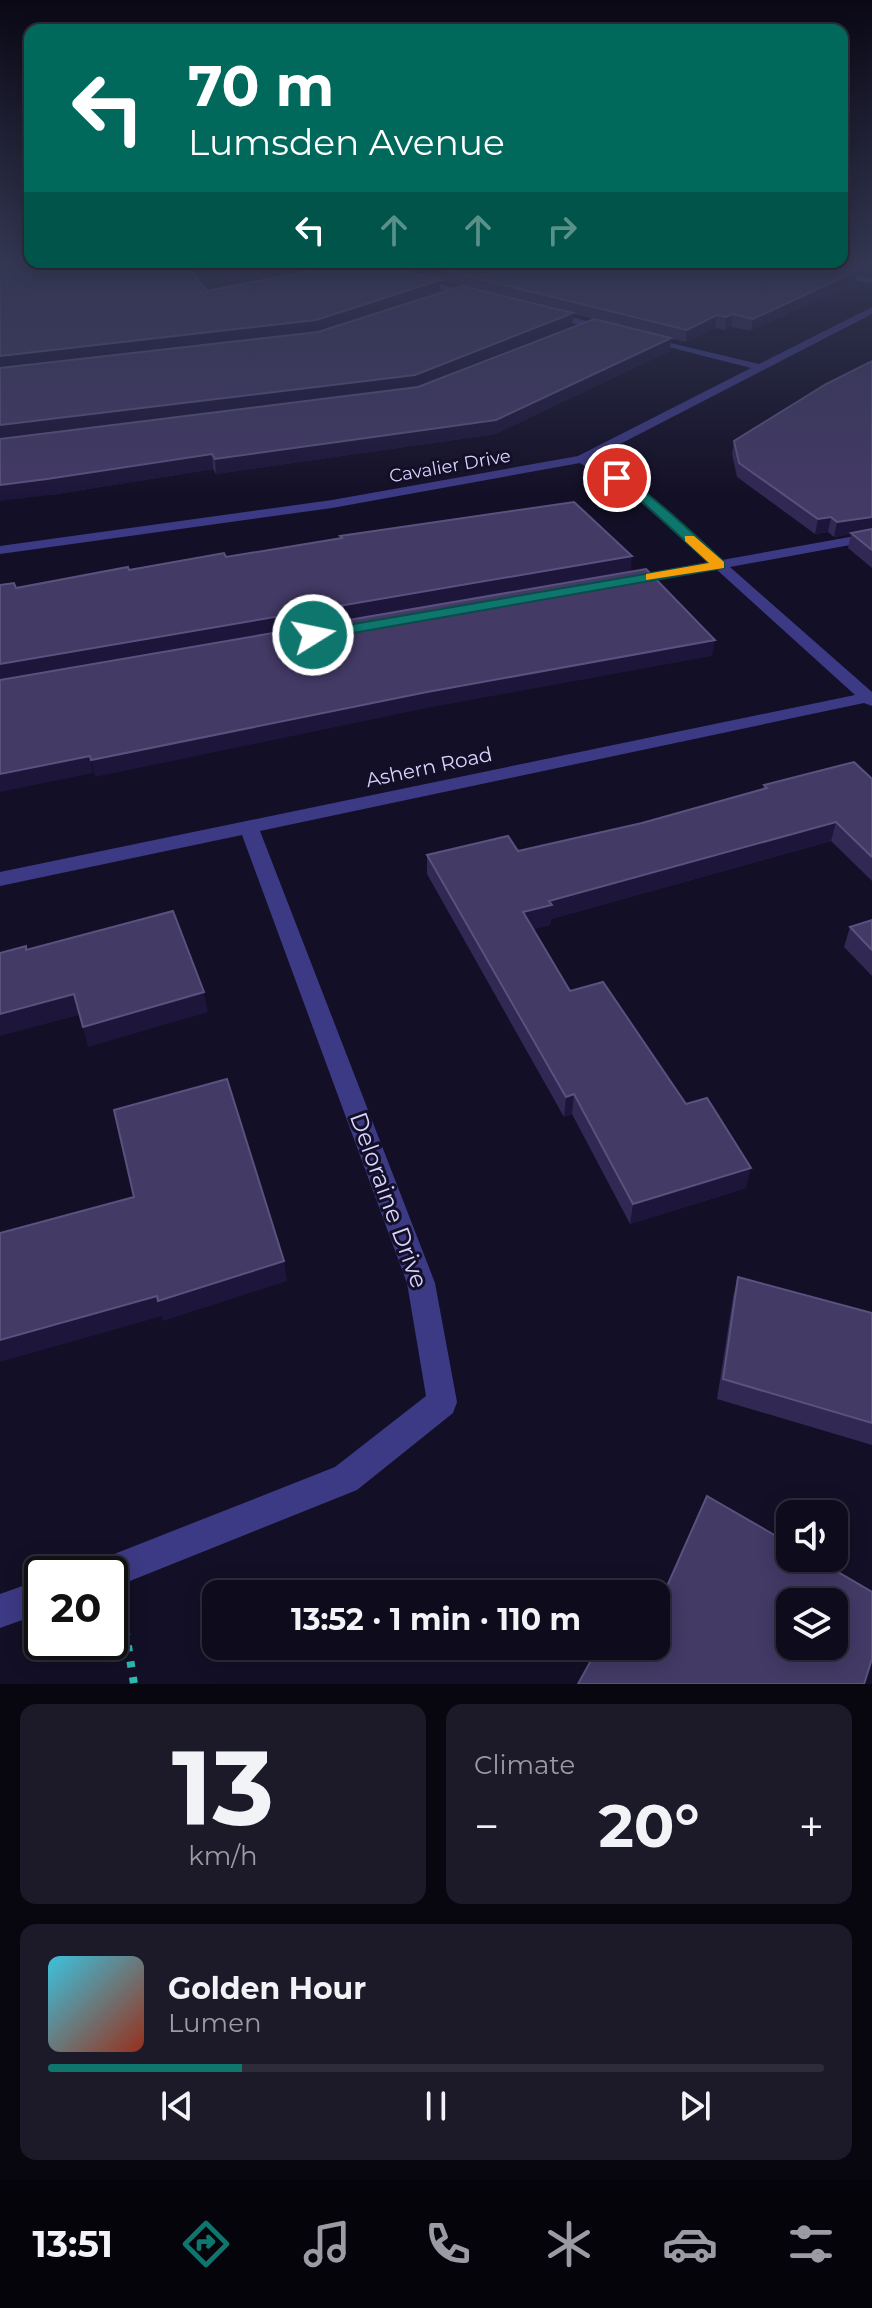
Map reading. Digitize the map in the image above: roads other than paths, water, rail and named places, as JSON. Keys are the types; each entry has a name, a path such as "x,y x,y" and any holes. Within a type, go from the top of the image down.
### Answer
{"street":[{"path":"648,340 759,367"},
{"name":"Cavalier Drive","path":"0,550 438,488 582,459 814,340"},
{"path":"582,459 640,494 870,699"},
{"path":"610,584 872,537"},
{"name":"Ashern Road","path":"0,879 870,699"},
{"name":"Deloraine Drive","path":"128,1566 346,1479 442,1402 421,1283 249,827"},
{"path":"0,1611 24,1602"}]}
